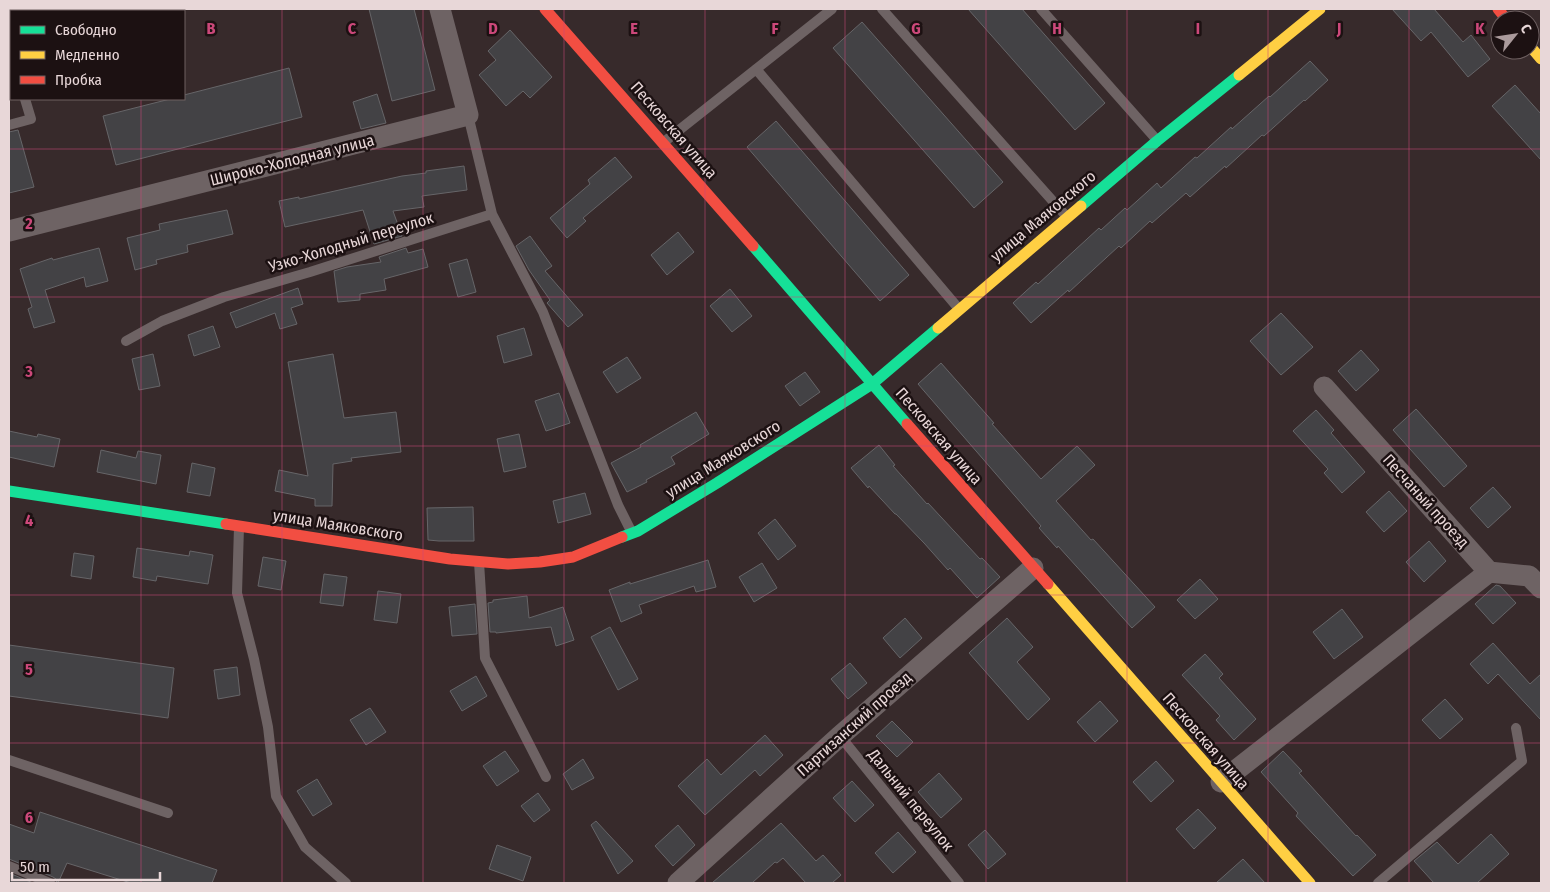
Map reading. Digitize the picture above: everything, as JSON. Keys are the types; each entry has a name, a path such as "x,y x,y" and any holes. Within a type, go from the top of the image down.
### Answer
{"street":[{"path":"440,9 468,115"},
{"name":"Песковская улица","path":"545,9 1310,883"},
{"name":"улица Маяковского","path":"9,491 450,559 508,564 573,557 632,533 717,483 872,384 1157,141 1320,9"},
{"name":"Широко-Холодная улица","path":"9,231 468,115"},
{"name":"Песчаный проезд","path":"1324,386 1489,572"},
{"name":"Партизанский проезд","path":"678,883 840,736 1033,568"},
{"path":"1221,782 1489,572 1529,576 1541,588"}],"lane":[{"path":"663,142 832,9"},
{"path":"882,9 1067,217"},
{"path":"1041,9 1157,141"},
{"path":"756,69 959,310"},
{"path":"9,125 31,119 25,100"},
{"path":"468,115 492,214 543,312 618,505 632,533"},
{"name":"Узко-Холодный переулок","path":"126,340 162,321 224,297 310,272 492,214"},
{"path":"239,526 237,593 254,659 268,727 276,796 305,847 346,883"},
{"path":"478,562 485,658 546,777"},
{"path":"1378,883 1522,761 1516,728"},
{"name":"Дальний переулок","path":"840,736 959,883"},
{"path":"9,760 168,813"},
{"path":"9,866 50,883"}],"building":[{"path":"369,9 414,9 435,90 392,101"},
{"path":"968,9 1022,9 1105,103 1075,130"},
{"path":"1392,9 1434,9 1463,42 1471,35 1490,59 1468,77 1431,32 1421,41"},
{"path":"862,22 1003,182 974,208 833,48"},
{"path":"510,30 552,77 530,98 523,91 506,106 479,75 496,60 488,51"},
{"path":"1310,61 1328,80 1226,168 1225,166 1190,197 1186,193 1152,223 1150,221 1121,248 1119,246 1069,292 1068,290 1031,323 1013,303 1036,282 1038,284 1099,228 1101,230 1125,208 1127,210 1157,183 1161,188 1195,157 1197,158 1231,127 1232,129"},
{"path":"289,68 302,117 116,165 103,116 166,100 185,100 185,95"},
{"path":"1515,85 1541,114 1541,160 1492,106"},
{"path":"377,94 386,123 361,129 353,102"},
{"path":"776,121 909,275 880,301 747,147"},
{"path":"18,130 34,187 9,193 9,132"},
{"path":"615,157 632,177 583,218 586,221 567,238 550,218 590,184 588,180"},
{"path":"464,166 467,190 422,196 424,207 393,211 402,236 374,244 363,210 285,227 279,201 299,197 299,199 402,176 426,173 426,171"},
{"path":"227,210 233,234 187,245 188,252 156,260 157,264 135,270 127,238 160,230 159,224"},
{"path":"678,232 694,252 667,275 651,255"},
{"path":"530,236 552,266 545,271 583,315 568,327 547,303 550,300 529,270 516,246"},
{"path":"99,248 108,281 86,287 84,277 45,290 55,322 34,328 28,309 32,307 20,269 52,258 53,260"},
{"path":"406,248 408,253 423,249 428,267 384,279 386,290 360,294 360,300 338,302 334,271 381,262 379,257"},
{"path":"467,259 476,292 458,297 449,264"},
{"path":"298,288 303,304 291,308 297,324 280,329 275,313 236,328 230,313"},
{"path":"730,289 752,316 732,332 710,306"},
{"path":"1281,313 1313,347 1281,375 1250,341"},
{"path":"213,326 220,347 194,356 188,335"},
{"path":"524,328 532,355 504,363 497,336"},
{"path":"1361,350 1379,370 1356,391 1338,371"},
{"path":"153,354 160,386 139,390 132,359"},
{"path":"333,354 344,418 396,412 401,452 351,458 352,461 333,464 332,506 315,506 315,499 275,491 279,470 308,476 288,362"},
{"path":"627,357 641,378 617,393 603,372"},
{"path":"941,363 1041,479 1077,446 1095,465 1056,501 1155,607 1132,628 1058,546 1057,548 1039,528 1041,526 918,384"},
{"path":"805,372 820,392 800,406 785,386"},
{"path":"559,393 570,423 546,431 535,401"},
{"path":"1416,409 1467,466 1444,487 1393,430"},
{"path":"1316,410 1334,430 1331,433 1365,472 1342,493 1324,473 1328,469 1293,431"},
{"path":"696,412 709,434 671,457 675,464 627,492 611,463 641,447 640,445"},
{"path":"9,431 37,437 38,434 60,439 54,467 9,457"},
{"path":"519,434 526,467 504,472 497,439"},
{"path":"879,445 895,465 893,466 927,504 1000,577 977,598 869,486 868,488 851,468"},
{"path":"101,450 136,458 138,451 161,455 156,484 97,472"},
{"path":"192,463 215,468 210,496 187,492"},
{"path":"1493,487 1511,507 1488,528 1470,508"},
{"path":"1389,491 1407,511 1384,532 1366,512"},
{"path":"585,493 591,514 558,523 553,501"},
{"path":"473,507 474,541 428,540 427,508"},
{"path":"775,519 796,546 778,560 758,533"},
{"path":"1429,541 1446,561 1424,582 1406,562"},
{"path":"137,548 189,556 190,551 213,555 208,584 157,576 156,581 133,577"},
{"path":"74,553 94,556 91,579 71,576"},
{"path":"263,557 286,561 281,590 258,586"},
{"path":"708,560 716,587 696,592 694,586 639,605 642,613 621,622 609,590 630,582 630,584"},
{"path":"762,563 777,588 754,602 739,577"},
{"path":"324,574 347,577 343,606 320,603"},
{"path":"1200,579 1218,599 1195,619 1177,600"},
{"path":"1496,585 1500,586 1516,603 1493,624 1475,604"},
{"path":"378,591 401,594 397,623 374,620"},
{"path":"527,596 529,618 563,607 574,640 556,646 551,627 490,632 488,603 493,602 493,600"},
{"path":"475,604 477,634 452,636 449,607"},
{"path":"1342,609 1363,637 1334,659 1313,632"},
{"path":"905,618 922,638 900,658 883,638"},
{"path":"1007,618 1033,647 1017,662 1050,699 1028,720 969,653"},
{"path":"610,627 638,679 618,690 591,637"},
{"path":"1493,643 1530,684 1541,674 1541,720 1498,674 1488,684 1470,664"},
{"path":"9,645 174,668 168,718 9,696"},
{"path":"1205,654 1223,674 1219,678 1256,719 1234,740 1216,720 1220,716 1182,675"},
{"path":"850,663 867,683 848,699 831,679"},
{"path":"237,667 240,695 218,699 214,670"},
{"path":"476,676 487,696 462,711 450,691"},
{"path":"1445,699 1463,719 1440,739 1422,720"},
{"path":"1100,701 1118,721 1095,742 1077,722"},
{"path":"370,708 386,732 366,745 350,720"},
{"path":"892,721 913,742 897,757 876,736"},
{"path":"765,735 783,755 760,776 755,770 705,815 678,786 707,759 721,775"},
{"path":"505,751 519,771 497,786 483,766"},
{"path":"1283,751 1302,771 1299,773 1356,836 1376,855 1353,876 1296,816 1298,813 1261,772"},
{"path":"583,759 594,778 572,790 563,774"},
{"path":"1156,761 1174,781 1151,802 1133,782"},
{"path":"939,773 962,799 941,818 918,792"},
{"path":"317,779 332,804 313,816 297,791"},
{"path":"852,781 874,805 855,822 833,798"},
{"path":"538,793 550,810 534,822 521,806"},
{"path":"1198,809 1216,828 1194,849 1176,829"},
{"path":"40,812 217,870 212,883 131,883 67,863 57,883 53,877 9,859 9,824 34,833"},
{"path":"596,821 633,861 618,874 591,825"},
{"path":"781,823 816,861 823,855 841,875 832,883 806,883 783,858 777,863 775,862 752,883 712,883"},
{"path":"678,825 695,845 673,866 655,846"},
{"path":"985,830 1006,854 988,869 968,845"},
{"path":"898,832 916,852 893,873 875,853"},
{"path":"1491,834 1509,854 1477,883 1434,883 1414,861 1437,842 1458,864"},
{"path":"497,845 531,857 523,881 489,869"},
{"path":"1243,859 1265,883 1216,883"},
{"path":"9,873 33,883 9,883"}],"traffic: fast":[{"path":"1081,206 1157,141 1239,75"},
{"path":"753,246 907,424"},
{"path":"622,537 638,531 717,483 872,384 938,328"},
{"path":"9,491 226,524"}],"traffic: slow":[{"path":"1239,75 1320,9"},
{"path":"938,328 1081,206"},
{"path":"1048,584 1310,883"}],"traffic: jam":[{"path":"545,9 753,246"},
{"path":"907,424 1048,584"},
{"path":"226,524 450,559 508,564 573,557 622,537"}]}
